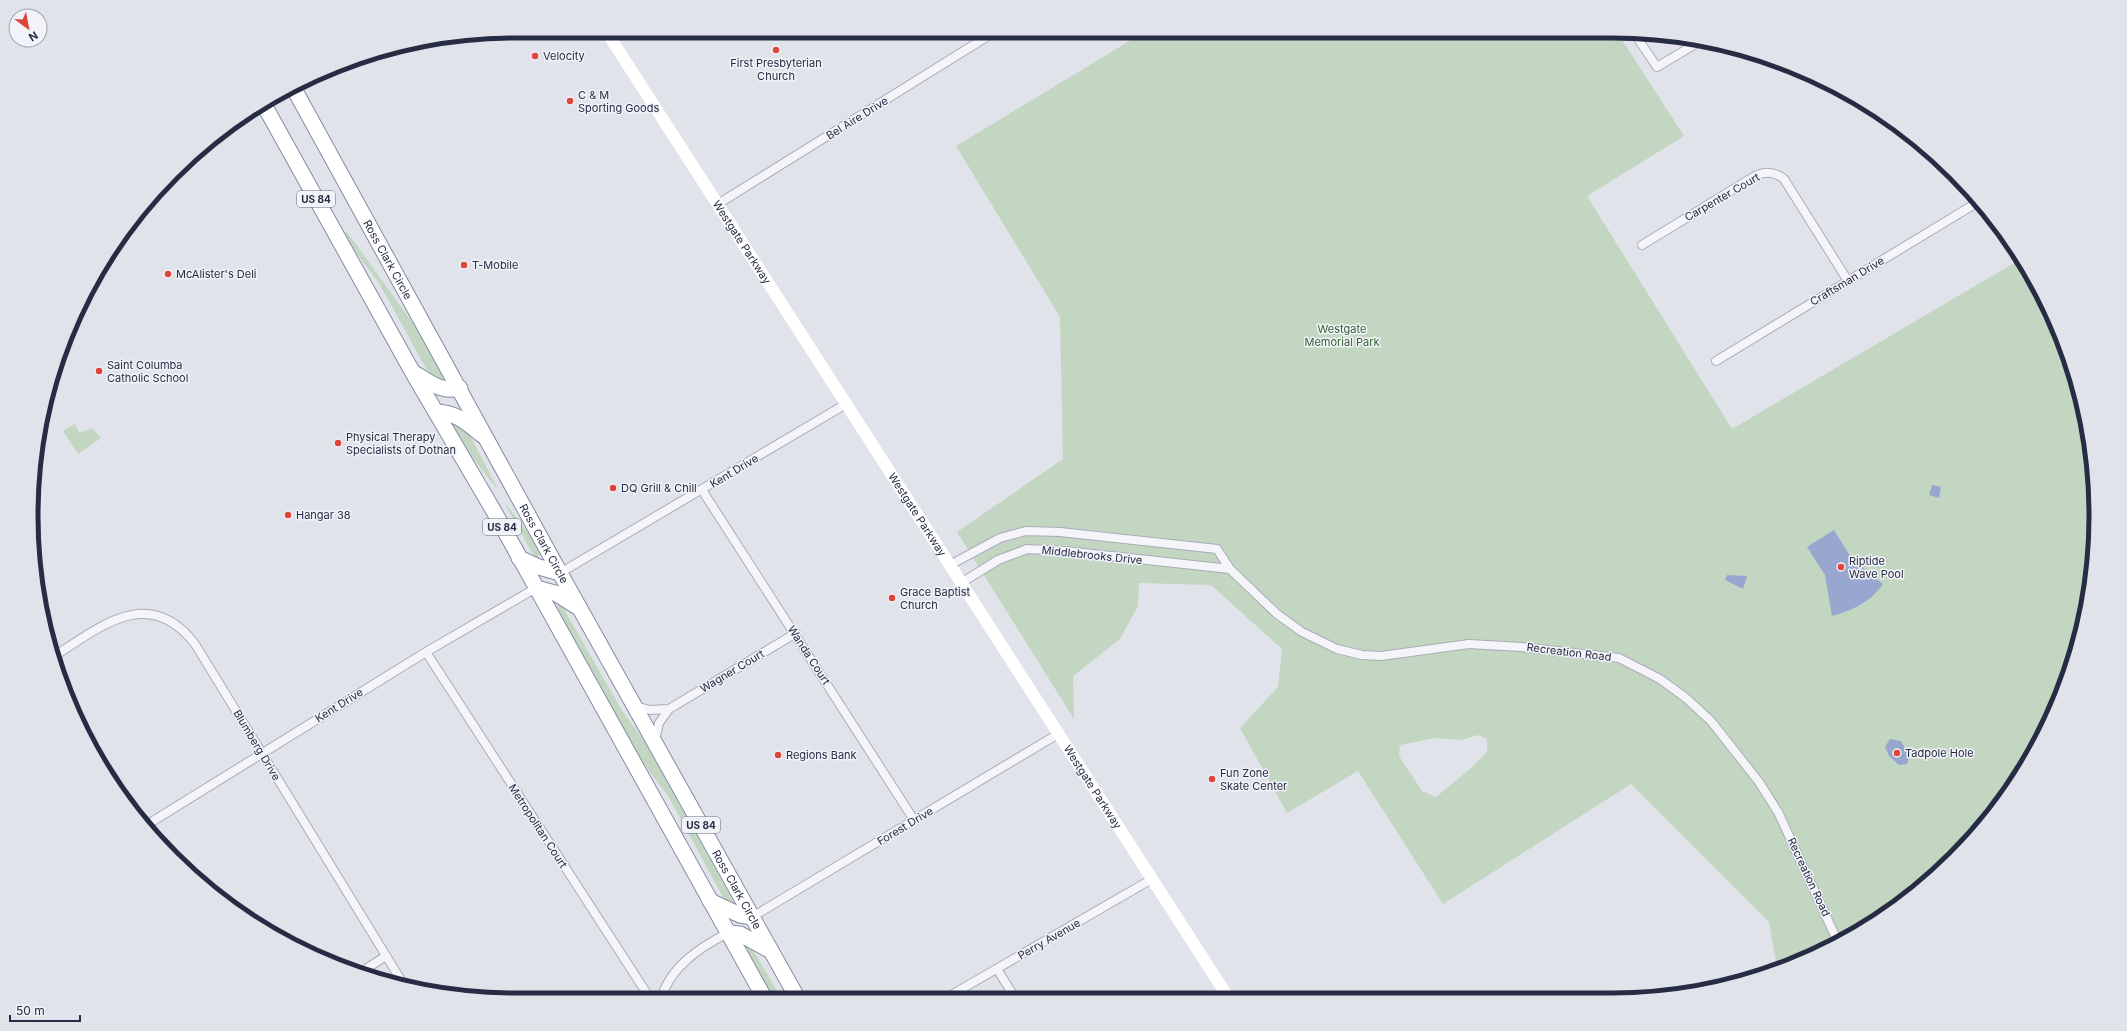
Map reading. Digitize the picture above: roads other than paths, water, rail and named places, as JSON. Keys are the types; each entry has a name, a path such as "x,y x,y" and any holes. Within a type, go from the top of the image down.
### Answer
{"highway":[{"name":"Ross Clark Circle","path":"296,92 460,388 560,573 795,993"},
{"name":"US 84","path":"266,108 413,373 536,588 761,993"},
{"path":"413,373 442,389 449,391 460,388"},
{"path":"436,412 447,412 456,415 487,439"},
{"path":"519,558 545,569 560,573"},
{"path":"536,588 555,593 580,608"},
{"path":"710,901 740,915 752,917"},
{"path":"728,932 740,934 771,951"}],"main road":[{"name":"Westgate Parkway","path":"611,38 1225,993"}],"street":[{"name":"Bel Aire Drive","path":"718,204 985,38"},
{"path":"1638,39 1657,67 1693,45"},
{"name":"Carpenter Court","path":"1642,245 1755,176 1763,173 1772,173 1784,179 1848,281"},
{"name":"Craftsman Drive","path":"1716,360 1974,205"},
{"name":"Kent Drive","path":"560,573 846,404"},
{"name":"Wanda Court","path":"702,490 796,633 914,820"},
{"name":"Middlebrooks Drive","path":"950,565 1000,538 1026,531 1060,532 1217,549"},
{"name":"Recreation Road","path":"1217,549 1230,569 1290,624 1327,646 1351,653 1375,656 1397,655 1469,644 1521,647 1619,658 1660,679 1686,698 1711,721 1759,782 1778,812 1836,937"},
{"name":"Middlebrooks Drive","path":"961,582 998,560 1027,550 1065,551 1230,569"},
{"name":"Kent Drive","path":"150,823 426,652 536,588"},
{"name":"Blumberg Drive","path":"58,654 104,624 120,617 145,614 170,621 184,631 195,644 400,979"},
{"name":"Wagner Court","path":"655,743 659,723 669,709 796,633"},
{"name":"Metropolitan Court","path":"426,652 646,993"},
{"name":"Wagner Court","path":"634,706 650,710 669,709"},
{"name":"Forest Drive","path":"752,917 1058,734"},
{"name":"Perry Avenue","path":"955,993 1152,879"},
{"path":"664,993 668,985 683,964 707,944 728,932"},
{"path":"366,969 386,956"},
{"path":"997,969 1012,993"}],"water":[{"path":"1932,485 1941,487 1939,498 1929,495"},
{"name":"Riptide Wave Pool","path":"1834,530 1852,559 1883,584 1873,596 1861,604 1832,616 1825,575 1807,547"},
{"path":"1727,575 1747,576 1743,589 1725,580"},
{"name":"Tadpole Hole","path":"1890,739 1901,741 1910,757 1907,764 1899,765 1889,756 1885,747"}],"place":[{"name":"First Presbyterian Church","path":"776,50"},
{"name":"Velocity","path":"535,56"},
{"name":"C & M Sporting Goods","path":"570,101"},
{"name":"T-Mobile","path":"464,265"},
{"name":"McAlister's Deli","path":"168,274"},
{"name":"Saint Columba Catholic School","path":"99,371"},
{"name":"Physical Therapy Specialists of Dothan","path":"338,443"},
{"name":"DQ Grill & Chill","path":"613,488"},
{"name":"Hangar 38","path":"288,515"},
{"name":"Riptide Wave Pool","path":"1841,567"},
{"name":"Grace Baptist Church","path":"892,598"},
{"name":"Tadpole Hole","path":"1897,753"},
{"name":"Regions Bank","path":"778,755"},
{"name":"Fun Zone Skate Center","path":"1212,779"}],"park label":[{"name":"Westgate Memorial Park","path":"1342,335"}]}
